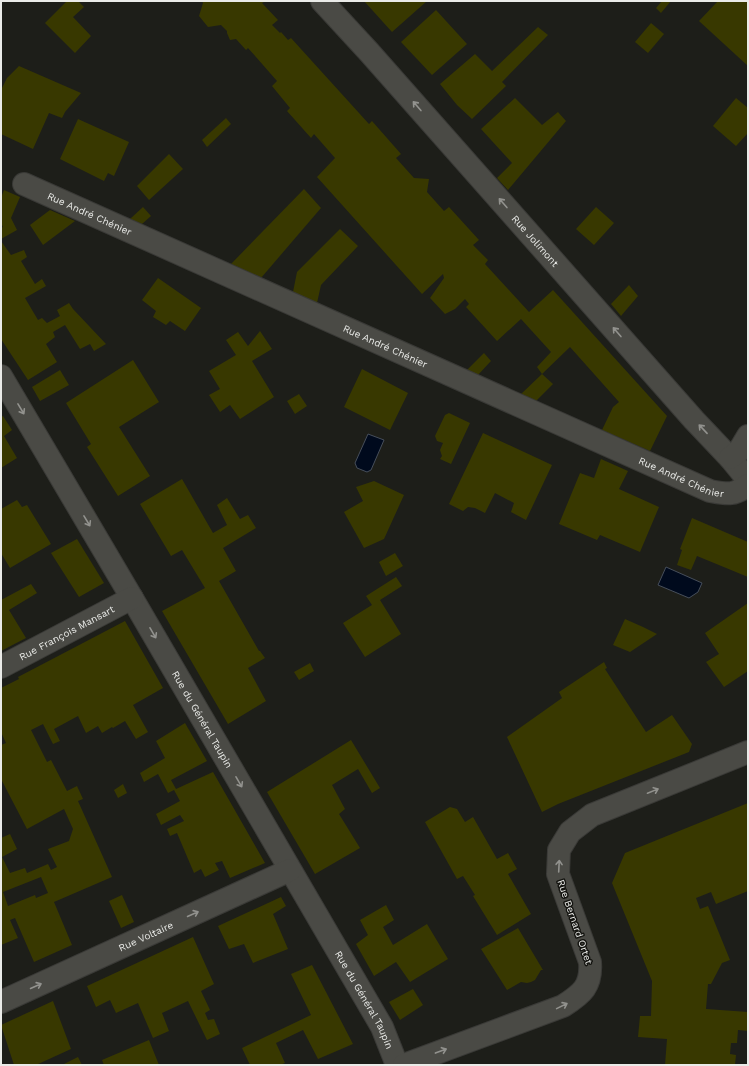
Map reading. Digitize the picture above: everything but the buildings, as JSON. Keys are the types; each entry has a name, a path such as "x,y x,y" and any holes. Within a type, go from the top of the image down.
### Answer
{"street":[{"name":"Rue Jolimont","path":"322,1 369,52 748,480"},
{"name":"Rue André Chénier","path":"24,184 710,491 729,494 740,491 748,485"},
{"name":"Rue du Général Taupin","path":"1,376 382,1027 397,1065"},
{"path":"730,458 739,451 748,436"},
{"name":"Rue François Mansart","path":"1,667 132,598"},
{"name":"Rue Bernard Ortet","path":"404,1065 563,1006 579,996 587,985 591,974 590,962 558,874 559,850 570,832 592,815 748,752"},
{"name":"Rue Voltaire","path":"1,1002 290,870"}],"water":[{"path":"368,434 384,440 371,470 367,472 357,468 355,463"},
{"path":"666,567 702,583 698,592 689,598 658,585"}]}
